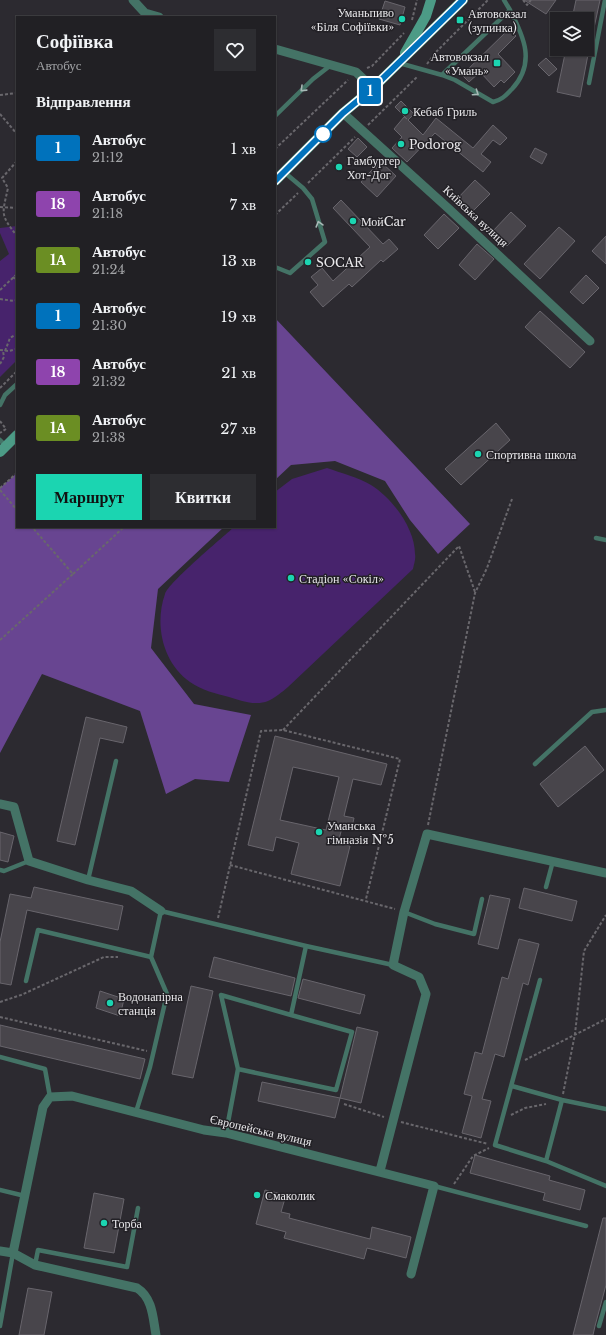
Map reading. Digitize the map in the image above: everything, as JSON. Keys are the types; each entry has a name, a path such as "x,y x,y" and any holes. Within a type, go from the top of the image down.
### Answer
{"main road":[{"path":"399,63 426,16 431,0"},
{"path":"276,180 343,113 373,88 463,0"},
{"path":"2,446 16,436"}],"street":[{"path":"133,0 145,13 156,16"},
{"path":"276,49 356,72 373,88"},
{"name":"Київська вулиця","path":"343,113 590,341"},
{"path":"0,804 14,807 29,861 88,880 131,891 161,911"},
{"path":"380,1171 426,994 419,977 393,965 404,912 426,834 606,873"},
{"name":"Європейська вулиця","path":"50,1097 72,1096 204,1130 226,1133 380,1171 434,1186"},
{"path":"13,1253 43,1107 50,1097"},
{"path":"410,1274 434,1186"},
{"path":"0,1251 13,1253 35,1265 137,1288 145,1295 149,1302 156,1335"}],"lane":[{"path":"399,63 455,80 493,102 502,100 521,79 526,54 522,33 504,0"},
{"path":"589,83 605,0"},
{"path":"442,75 510,10"},
{"path":"276,115 332,64"},
{"path":"276,267 290,273 324,242 312,199 303,188 284,172"},
{"path":"0,405 5,395 16,385"},
{"path":"596,538 606,540"},
{"path":"535,764 592,712 606,710"},
{"path":"88,880 116,761"},
{"path":"0,870 4,871 29,861"},
{"path":"546,887 553,861"},
{"path":"404,912 434,924 474,934 482,899"},
{"path":"136,1112 154,1052 167,994 151,957 161,911 216,923 306,946 393,965"},
{"path":"26,981 38,930 151,957"},
{"path":"291,1014 306,946"},
{"path":"540,980 496,1145 546,1161 606,1186"},
{"path":"226,1133 238,1069 221,995 352,1032 336,1090 238,1069"},
{"path":"0,1057 45,1069 50,1097"},
{"path":"512,1086 562,1100 606,1108"},
{"path":"546,1161 562,1100"},
{"path":"434,1186 586,1226"},
{"path":"0,1190 25,1196"},
{"path":"35,1265 38,1250 127,1267 138,1208"},
{"path":"0,1326 13,1253"},
{"path":"599,1326 606,1302"}],"path":[{"path":"276,214 412,83 436,52 488,0"},
{"path":"523,0 527,6 531,0"},
{"path":"0,95 16,93"},
{"path":"0,114 16,133"},
{"path":"16,162 2,178 8,188 4,207 4,218 16,235"},
{"path":"0,207 16,208"},
{"path":"0,290 16,275"},
{"path":"0,300 16,300"},
{"path":"0,364 4,357 3,351 10,338 16,335"},
{"path":"3,351 16,349"},
{"path":"0,388 16,372"},
{"path":"0,422 6,429 0,433"},
{"path":"16,474 0,489 16,509"},
{"path":"426,834 475,593 487,568 512,498"},
{"path":"33,528 72,574"},
{"path":"0,640 123,528"},
{"path":"283,730 459,546 475,593"},
{"path":"216,923 261,731 283,730 400,759 366,899"},
{"path":"230,865 366,899 404,912"},
{"path":"502,1119 525,1108 562,1100 575,1034 584,951 606,915"},
{"path":"0,1002 21,995 104,957 120,957"},
{"path":"0,1017 154,1052"},
{"path":"518,1064 606,1019"},
{"path":"344,1104 393,1120 496,1145"},
{"path":"450,1189 474,1156 496,1145"}],"shaded area":[{"path":"16,226 16,361 0,377 0,261 9,254 0,233 0,228"},
{"path":"276,319 470,524 438,554 410,520 385,481 335,461 291,465 276,479"},
{"name":"Стадіон «Сокіл»","path":"327,468 355,477 371,485 387,498 407,524 414,544 415,562 413,569 288,687 271,700 259,703 248,702 209,691 194,685 173,665 163,642 160,618 165,594 185,571 233,528 276,528 276,491 292,479"},
{"path":"16,474 16,528 223,528 158,589 151,648 194,704 251,715 229,782 195,779 166,794 140,711 42,674 0,753 0,488"}],"building":[{"path":"524,0 556,0 546,14"},
{"path":"576,0 600,0 594,28 594,12 573,12"},
{"path":"385,1 405,7 400,25 379,19"},
{"path":"509,29 516,36 498,54 515,72 504,83 501,80 494,87 480,72 469,82 462,75"},
{"path":"565,56 588,56 580,97 557,92"},
{"path":"546,58 557,69 549,76 538,65"},
{"path":"401,101 414,114 408,120 423,135 436,118 473,148 493,125 507,138 500,145 493,140 481,154 491,162 483,172 435,133 407,162 392,148 402,137 394,129 404,117 407,119 395,107"},
{"path":"358,138 367,147 357,157 348,149"},
{"path":"535,148 547,154 542,164 530,157"},
{"path":"380,161 396,176 377,197 361,182"},
{"path":"475,180 490,194 470,214 456,200"},
{"path":"341,200 383,244 389,239 398,249 383,262 381,260 352,287 349,284 323,307 310,292 318,285 311,277 322,268 333,281 370,247 333,208"},
{"path":"511,212 526,226 507,246 492,232"},
{"path":"444,214 459,228 438,249 424,235"},
{"path":"559,227 575,241 540,279 524,264"},
{"path":"606,236 606,264 592,251"},
{"path":"477,244 494,259 475,280 459,265"},
{"path":"586,275 599,288 583,304 570,292"},
{"path":"540,311 585,352 570,368 525,327"},
{"name":"Спортивна школа","path":"496,423 510,440 461,485 445,469"},
{"path":"86,717 127,727 123,743 100,738 75,845 57,841"},
{"path":"275,736 387,764 381,785 353,779 344,816 354,818 352,827 343,824 338,843 350,846 340,886 291,874 299,843 276,837 273,851 248,845","holes":["293,767 339,777 326,830 280,820"]},
{"path":"585,746 604,770 558,807 540,784"},
{"path":"0,832 14,836 8,862 0,860"},
{"path":"34,887 123,906 118,930 27,910 11,985 0,983 0,942 10,894 31,898"},
{"path":"524,888 577,901 572,921 519,908"},
{"path":"490,895 510,899 498,949 478,944"},
{"path":"519,939 539,944 528,985 523,983 504,1057 495,1054 482,1099 491,1101 481,1138 462,1133 472,1096 464,1094 475,1052 482,1054 502,977 508,979"},
{"path":"214,957 295,978 291,996 209,977"},
{"path":"303,979 365,995 360,1014 298,998"},
{"path":"191,986 213,991 193,1078 172,1074"},
{"name":"Водонапірна станція","path":"100,991 124,999 120,1016 96,1008"},
{"path":"0,1025 145,1059 140,1079 0,1046"},
{"path":"357,1027 378,1032 361,1103 340,1098"},
{"path":"262,1082 340,1098 335,1118 258,1101"},
{"path":"475,1155 550,1176 549,1180 585,1190 580,1210 543,1200 545,1193 470,1173"},
{"path":"265,1190 286,1195 281,1212 290,1214 289,1218 370,1239 372,1227 411,1237 406,1258 367,1248 364,1259 284,1238 286,1232 256,1224"},
{"name":"Торба","path":"94,1193 124,1199 114,1253 84,1248"},
{"path":"603,1218 606,1218 606,1285 593,1335 573,1335"},
{"path":"28,1288 52,1292 44,1335 19,1335"}],"bus line":[{"name":"1","path":"276,180 343,113 373,88 451,14 463,0"}],"place":[{"name":"Уманьпиво «Біля Софіївки»","path":"402,19"},
{"name":"Автовокзал (зупинка)","path":"460,20"},
{"name":"Автовокзал «Умань»","path":"497,63"},
{"name":"Кебаб Гриль","path":"405,111"},
{"name":"Podorog","path":"401,144"},
{"name":"Гамбургер Хот-Дог","path":"339,167"},
{"name":"МойCar","path":"353,221"},
{"name":"SOCAR","path":"308,262"},
{"name":"Спортивна школа","path":"478,454"},
{"name":"Стадіон «Сокіл»","path":"291,578"},
{"name":"Уманська гімназія №5","path":"319,832"},
{"name":"Водонапірна станція","path":"110,1003"},
{"name":"Смаколик","path":"257,1195"},
{"name":"Торба","path":"104,1223"}]}
